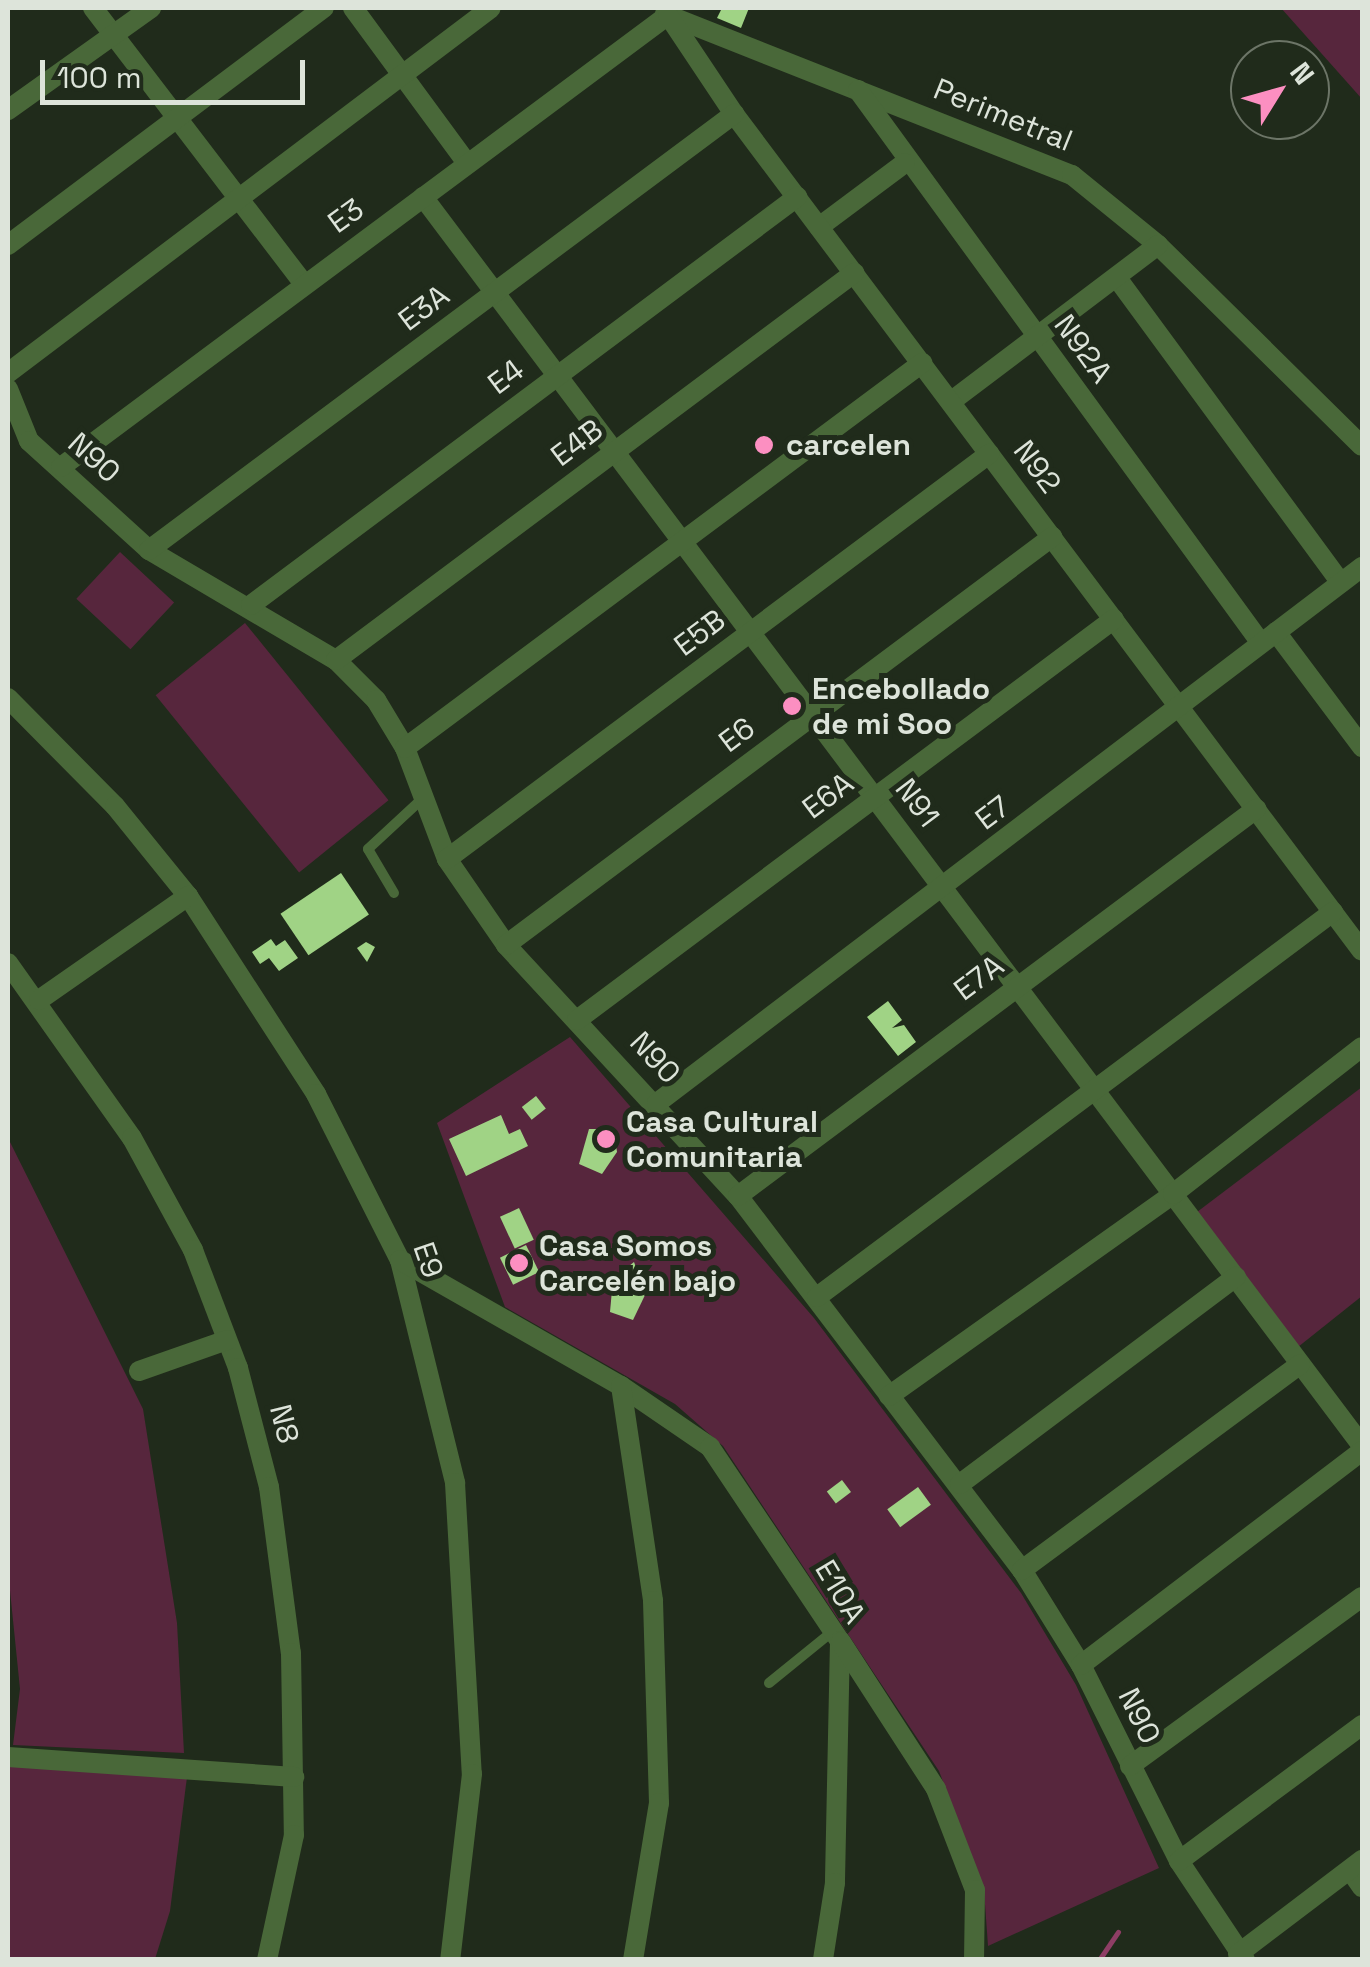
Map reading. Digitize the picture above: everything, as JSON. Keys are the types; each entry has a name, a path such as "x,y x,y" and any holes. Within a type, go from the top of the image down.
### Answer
{"street":[{"path":"93,8 304,284"},
{"path":"8,110 151,8"},
{"path":"8,246 324,8"},
{"path":"354,8 466,162"},
{"path":"8,373 242,200 491,8"},
{"name":"Perimetral","path":"661,11 1072,174 1158,244 1362,446"},
{"name":"N92","path":"661,11 734,114 953,400 1362,951"},
{"name":"E3","path":"61,466 423,197 661,11"},
{"name":"N92A","path":"858,90 905,162 1037,338 1268,638 1362,747"},
{"name":"E3A","path":"149,550 734,114"},
{"path":"819,227 905,162"},
{"name":"N91","path":"423,197 1362,1448"},
{"name":"E4","path":"251,605 797,197"},
{"path":"953,400 1158,244"},
{"name":"E4B","path":"336,660 854,274"},
{"path":"1117,278 1341,583"},
{"path":"406,748 922,363"},
{"name":"N90","path":"8,388 13,426 149,550 251,605 336,660 376,700 406,748 447,859 506,946 658,1104 738,1196 1022,1570 1082,1664 1179,1861 1241,1957"},
{"name":"E5B","path":"447,859 990,454"},
{"name":"E6","path":"506,946 1052,538"},
{"name":"E7","path":"658,1104 1181,710 1362,567"},
{"name":"E6A","path":"578,1020 1114,619"},
{"name":"E9","path":"8,698 116,806 188,896 316,1094 400,1260 455,1483 472,1774 450,1960"},
{"name":"E7A","path":"738,1196 1256,809"},
{"path":"39,1000 188,896"},
{"path":"817,1297 1333,912"},
{"name":"N8","path":"8,963 39,1000 132,1138 193,1250 227,1340 269,1487 291,1654 294,1834 267,1960"},
{"path":"890,1396 1173,1194 1362,1046"},
{"name":"E10A","path":"400,1260 620,1386 710,1447 837,1636 836,1883 823,1960"},
{"path":"960,1484 1236,1277"},
{"path":"138,1371 227,1340"},
{"path":"1022,1570 1300,1364"},
{"path":"620,1386 653,1601 659,1803 633,1960"},
{"path":"1082,1664 1362,1448"},
{"path":"1130,1766 1362,1597"},
{"path":"837,1636 936,1789 975,1890 974,1960"},
{"path":"1179,1861 1362,1724"},
{"path":"8,1757 294,1776"},
{"path":"1241,1957 1358,1872"}],"lane":[{"path":"394,893 368,848 424,798"},
{"path":"769,1683 837,1636"}],"shaded area":[{"path":"1281,8 1362,8 1362,99 1330,63 1330,40 1309,40"},
{"path":"120,552 174,602 130,649 76,599"},
{"path":"245,623 388,800 299,873 156,695"},
{"path":"570,1037 814,1318 1021,1593 1076,1685 1159,1868 988,1946 984,1890 939,1771 723,1446 675,1404 505,1307 437,1123"},
{"path":"1362,1087 1362,1296 1298,1347 1197,1212"},
{"path":"8,1138 143,1409 177,1623 184,1753 13,1745 20,1689 8,1571"},
{"path":"8,1757 188,1769 170,1911 155,1959 8,1959"}],"building":[{"path":"722,8 749,8 741,28 717,18"},
{"path":"341,873 369,914 308,955 280,914"},
{"path":"271,939 276,946 285,940 298,958 279,971 269,958 260,964 252,952"},
{"path":"366,942 375,947 367,962 357,948"},
{"path":"888,1001 902,1020 892,1028 904,1025 916,1042 898,1056 867,1017"},
{"path":"536,1096 546,1109 532,1120 522,1107"},
{"path":"501,1115 509,1134 520,1129 528,1146 466,1176 449,1139"},
{"path":"589,1129 606,1129 615,1139 617,1152 602,1174 579,1164"},
{"path":"519,1208 534,1240 515,1249 500,1217"},
{"path":"526,1245 539,1272 513,1285 500,1258"},
{"path":"634,1262 646,1293 633,1320 610,1312 613,1279"},
{"path":"842,1480 851,1492 836,1503 827,1491"},
{"path":"918,1487 931,1505 900,1527 887,1509"}],"waterway":[{"path":"1099,1960 1118,1932"}],"place":[{"name":"carcelen","path":"764,445"},
{"name":"Encebollado de mi Soo","path":"792,706"},
{"name":"Casa Cultural Comunitaria","path":"606,1139"},
{"name":"Casa Somos Carcelén bajo","path":"519,1263"}]}
